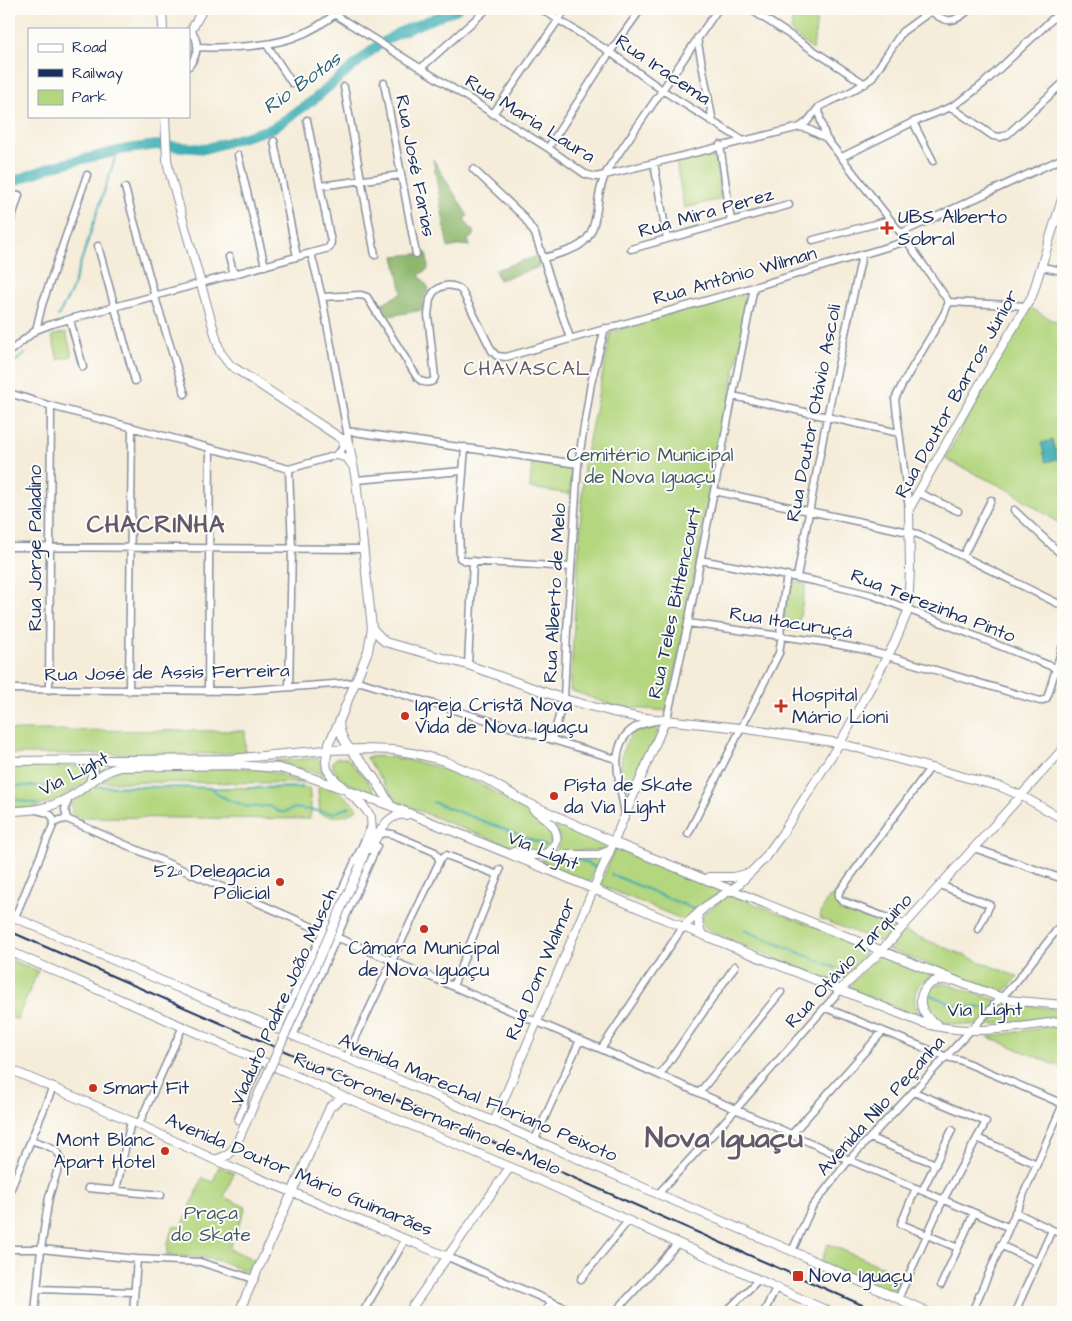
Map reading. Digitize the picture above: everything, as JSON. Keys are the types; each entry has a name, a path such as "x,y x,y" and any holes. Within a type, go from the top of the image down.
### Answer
{"main road":[{"path":"162,9 163,28"},
{"path":"190,32 203,9"},
{"path":"165,118 167,159 200,284 218,346 225,360 342,439 350,449 356,480 372,628 368,651 326,750 327,769 342,788 367,809 374,830"},
{"name":"Rua Doutor Barros Júnior","path":"683,927 698,914 732,891 754,871 782,834 839,743 901,631 908,610 909,509 1027,306 1042,267 1063,196"},
{"path":"337,455 347,458 354,468"},
{"path":"372,628 385,642 468,665 564,698 622,714 672,717 839,743 1001,787 1022,796 1063,820"},
{"path":"368,651 375,645 385,642"},
{"name":"Rua Dom Walmor","path":"494,1122 609,850 672,717"},
{"path":"339,722 341,736 350,750 373,777 391,806"},
{"name":"Rua Otávio Tarquino","path":"842,990 882,950 1063,749"},
{"name":"Via Light","path":"9,761 255,758 326,750 394,750 438,760 484,778 563,820 613,842 964,984 1015,1001 1063,1006"},
{"path":"87,761 93,768 90,782"},
{"name":"Via Light","path":"9,811 36,810 51,806 69,798 108,771 121,767 238,765 287,770 391,806 593,888 683,927 922,1023 952,1029 970,1030 1002,1029 1063,1021"},
{"path":"519,798 549,823 556,833 556,840 552,849 537,855"},
{"name":"Viaduto Padre João Musch","path":"234,1148 362,863 374,830 392,816 399,814 415,817"},
{"path":"484,844 515,853 537,855 599,855 605,854 609,850"},
{"path":"700,877 733,877 754,871"},
{"path":"698,914 698,924 702,934"},
{"name":"Avenida Marechal Floriano Peixoto","path":"12,916 534,1139 928,1312"},
{"path":"863,942 870,952 868,962"},
{"name":"Rua Coronel Bernardino de Melo","path":"9,951 325,1089 510,1167 830,1312"},
{"path":"952,1029 934,1023 926,1016 922,1008 921,997 927,986 936,981 946,980 964,984"},
{"name":"Avenida Doutor Mário Guimarães","path":"9,1069 131,1120 215,1160 448,1257"},
{"path":"325,1089 330,1107"},
{"path":"239,1312 330,1107 344,1097"},
{"path":"215,1160 226,1156 234,1148"},
{"path":"234,1148 234,1162 239,1170"},
{"path":"412,1311 510,1167"}],"street":[{"name":"Rua Maria Laura","path":"326,9 548,148 585,174 596,177 800,127"},
{"path":"197,47 267,45 284,42 307,32 341,9"},
{"path":"421,68 487,9"},
{"name":"Rua Iracema","path":"541,9 610,52 662,90 742,140"},
{"path":"493,114 566,9"},
{"path":"548,148 610,52 641,9"},
{"path":"544,258 572,249 587,238 594,222 604,176 718,9"},
{"path":"750,9 864,84"},
{"path":"800,127 807,122 819,107 864,84 874,75 902,32 930,10 942,18 952,21 960,18 970,9"},
{"path":"842,157 913,122 951,107 983,84 1063,9"},
{"path":"190,32 195,37 197,47 196,54 190,64"},
{"path":"697,38 713,122"},
{"path":"267,45 292,83"},
{"name":"Rua José Farias","path":"384,83 416,254"},
{"path":"951,107 994,136 1001,137 1008,134 1063,83"},
{"path":"344,87 375,255"},
{"path":"819,107 826,138"},
{"path":"9,352 36,330 328,248 331,245 307,120"},
{"path":"913,122 933,160"},
{"path":"800,127 826,138 901,233 949,302"},
{"path":"274,140 297,257"},
{"path":"720,146 731,221"},
{"path":"238,155 265,266"},
{"path":"901,233 1063,158"},
{"path":"654,163 667,239"},
{"path":"473,169 530,226 544,258 570,338"},
{"path":"36,330 42,305 86,175"},
{"path":"320,186 401,175"},
{"path":"125,188 155,297 185,394"},
{"path":"9,226 20,195"},
{"name":"Rua Mira Perez","path":"631,249 789,205"},
{"path":"813,240 890,220"},
{"name":"Rua Antônio Wilman","path":"322,297 359,295 367,297 414,372 425,383 432,382 435,377 429,306 432,292 442,286 454,286 462,292 492,351 497,356 505,357 754,287 907,241"},
{"path":"98,246 135,381"},
{"path":"311,253 322,297 350,449"},
{"name":"Rua Doutor Otávio Ascoli","path":"797,577 862,255"},
{"path":"229,257 234,275"},
{"path":"1042,267 1063,271"},
{"name":"Rua Teles Bittencourt","path":"672,717 700,560 754,287"},
{"path":"949,302 1027,306"},
{"path":"909,509 896,408 897,393 944,314 949,302"},
{"path":"70,320 82,366"},
{"name":"Rua Alberto de Melo","path":"552,740 564,698 578,464 591,383 606,328"},
{"path":"9,342 16,346"},
{"path":"9,393 51,406 289,469 337,455 342,449 342,439 347,431"},
{"path":"733,396 899,433"},
{"name":"Rua Jorge Paladino","path":"49,690 51,406"},
{"path":"129,690 132,427"},
{"path":"347,431 578,464"},
{"path":"465,447 462,471 459,555 462,559 571,567"},
{"path":"208,691 210,448"},
{"path":"289,469 292,548 289,687"},
{"path":"356,480 462,471"},
{"path":"714,491 910,532 925,537 1063,606"},
{"path":"919,493 958,511"},
{"path":"963,556 991,500"},
{"path":"1014,510 1063,556"},
{"path":"9,547 130,546 364,549"},
{"name":"Rua Terezinha Pinto","path":"700,560 797,577 864,593 1060,670"},
{"path":"468,665 473,561"},
{"path":"688,834 740,728 776,661 781,646 780,619 787,575"},
{"name":"Rua Itacuruçá","path":"688,623 824,642 888,656 1038,701 1043,701 1048,695 1060,670"},
{"path":"1060,670 1063,645"},
{"path":"356,682 616,759"},
{"name":"Rua José de Assis Ferreira","path":"9,690 239,691 356,682"},
{"path":"625,814 616,759 620,745 630,730 643,724 672,717"},
{"path":"904,924 842,901 838,898 839,892 930,768"},
{"path":"67,819 65,809 69,798"},
{"path":"12,916 54,823 54,818 51,814 36,810"},
{"path":"54,823 67,819 322,931 601,1049 849,1160 1008,1227"},
{"path":"278,1030 322,931 374,830 392,834 435,852 439,860"},
{"path":"293,1036 377,846"},
{"path":"974,848 1063,879"},
{"path":"346,1058 439,860 446,855 499,873 454,986"},
{"path":"940,885 990,905 978,929"},
{"name":"Avenida Nilo Peçanha","path":"792,1251 812,1207 849,1160 1002,998 1063,922"},
{"name":"Rua Doutor Barros Júnior","path":"601,1049 683,927"},
{"path":"660,1075 735,966"},
{"name":"Rua Otávio Tarquino","path":"658,1194 842,990"},
{"path":"699,1093 781,992"},
{"path":"826,1008 947,1057 960,1060 1063,1104 972,1312"},
{"path":"139,1124 183,1026"},
{"path":"792,1134 884,1031"},
{"path":"534,1139 580,1040"},
{"path":"238,1120 245,1097 261,1060"},
{"path":"9,1193 12,1177 31,1140 53,1088"},
{"path":"898,1299 943,1200 986,1122 914,1092"},
{"path":"116,1190 131,1120"},
{"path":"952,1130 936,1164 919,1189 901,1224 958,1248"},
{"path":"870,1138 936,1164"},
{"path":"977,1138 1037,1164"},
{"path":"31,1140 55,1150 60,1154 61,1159 49,1197 40,1249 35,1312"},
{"path":"88,1188 161,1195"},
{"path":"1015,1212 1063,1235"},
{"path":"941,1285 974,1213"},
{"path":"581,1279 628,1221"},
{"path":"1015,1312 1052,1230"},
{"path":"363,1312 405,1240"},
{"path":"616,1312 678,1244"},
{"path":"1000,1245 1037,1262"},
{"path":"9,1249 40,1249 137,1259 200,1262 254,1279"},
{"name":"Avenida Doutor Mário Guimarães","path":"448,1257 575,1312"},
{"path":"133,1312 137,1259"},
{"path":"726,1312 758,1280"},
{"path":"764,1312 776,1288"},
{"path":"37,1289 134,1292"},
{"path":"544,1312 552,1302"}],"green space":[{"path":"793,9 818,9 813,50 791,32"},
{"path":"714,152 721,199 684,208 676,161"},
{"path":"433,159 468,216 464,219 475,234 468,240 470,246 461,245 448,248"},
{"path":"427,253 428,269 419,275 429,288 423,300 422,310 384,317 377,306 402,293 394,256"},
{"path":"537,256 540,267 499,280 495,270"},
{"name":"Cemitério Municipal de Nova Iguaçu","path":"734,295 741,295 748,305 667,711 614,706 570,690 584,464 611,332"},
{"path":"1027,306 1063,326 1063,526 1011,491 945,459"},
{"path":"66,332 72,356 58,360 52,336"},
{"path":"532,462 572,468 570,494 530,488"},
{"path":"790,581 806,584 797,631 781,628"},
{"path":"654,726 658,731 626,801 621,770 624,748 628,739 635,732 645,727"},
{"path":"9,730 245,731 245,752 210,754 9,754"},
{"path":"382,756 449,771 490,789 529,813 548,828 552,837 550,846 547,850 532,853 461,828 396,801 366,757"},
{"path":"318,758 322,774 273,761"},
{"path":"336,758 347,758 368,781 376,796 342,780 333,767 333,761"},
{"path":"9,765 89,766 91,768 87,781 62,798 31,809 9,808"},
{"path":"120,769 263,769 304,783 99,782"},
{"path":"321,783 341,793 357,809 339,816 320,814 318,790"},
{"path":"93,787 309,788 310,819 82,817 81,820 72,814 71,804"},
{"path":"550,820 607,844 604,850 556,852 559,835 556,827"},
{"path":"616,846 724,890 684,920 600,885"},
{"path":"602,857 589,883 539,861 549,858"},
{"path":"839,890 836,902 902,925 886,944 821,919 820,915 826,901"},
{"path":"728,896 734,896 861,944 864,951 862,960 849,975 836,983 722,937 704,927 702,918 706,911"},
{"path":"904,931 1018,977 1004,992 887,949"},
{"path":"881,955 934,976 921,983 915,993 915,1004 920,1017 846,988"},
{"path":"9,959 38,971 17,1020 9,1016"},
{"path":"943,983 1002,1002 1063,1010 1063,1015 996,1024 977,1025 943,1022 929,1015 924,1004 929,989"},
{"path":"1063,1024 1063,1068 988,1037"},
{"name":"Praça do Skate","path":"219,1166 234,1173 224,1197 246,1207 229,1249 258,1261 253,1271 213,1260 167,1256 168,1243 173,1226 182,1227 202,1178 213,1182"},
{"path":"828,1244 907,1277 898,1298 820,1263"}],"water":[{"path":"1052,440 1058,459 1046,462 1041,443"}],"waterway":[{"name":"Rio Botas","path":"9,183 54,166 126,149 157,145 205,149 273,128 312,101 376,47 398,33 457,9"},
{"path":"58,316 71,292 117,152"},
{"path":"9,366 25,354"},
{"path":"9,786 65,786"},
{"path":"98,786 228,788"},
{"path":"212,787 217,794 229,800 248,807 269,806 279,812 295,808 334,813 350,807"},
{"path":"248,788 303,787"},
{"path":"9,798 37,804"},
{"path":"433,802 546,845"},
{"path":"576,858 595,867"},
{"path":"611,874 696,910"},
{"path":"744,930 836,968"},
{"path":"930,995 957,1006 986,1008"}],"railway":[{"path":"9,931 878,1312"}],"place":[{"name":"UBS Alberto Sobral","path":"887,228"},
{"name":"Hospital Mário Lioni","path":"781,706"},
{"name":"Igreja Cristã Nova Vida de Nova Iguaçu","path":"405,716"},
{"name":"Pista de Skate da Via Light","path":"554,796"},
{"name":"52ª Delegacia Policial","path":"280,882"},
{"name":"Câmara Municipal de Nova Iguaçu","path":"424,929"},
{"name":"Smart Fit","path":"93,1088"},
{"name":"Mont Blanc Apart Hotel","path":"165,1151"},
{"name":"Nova Iguaçu","path":"798,1276"}],"district":[{"name":"CHAVASCAL","path":"527,369"},
{"name":"CHACRINHA","path":"156,525"},
{"name":"Nova Iguaçu","path":"724,1138"}]}
